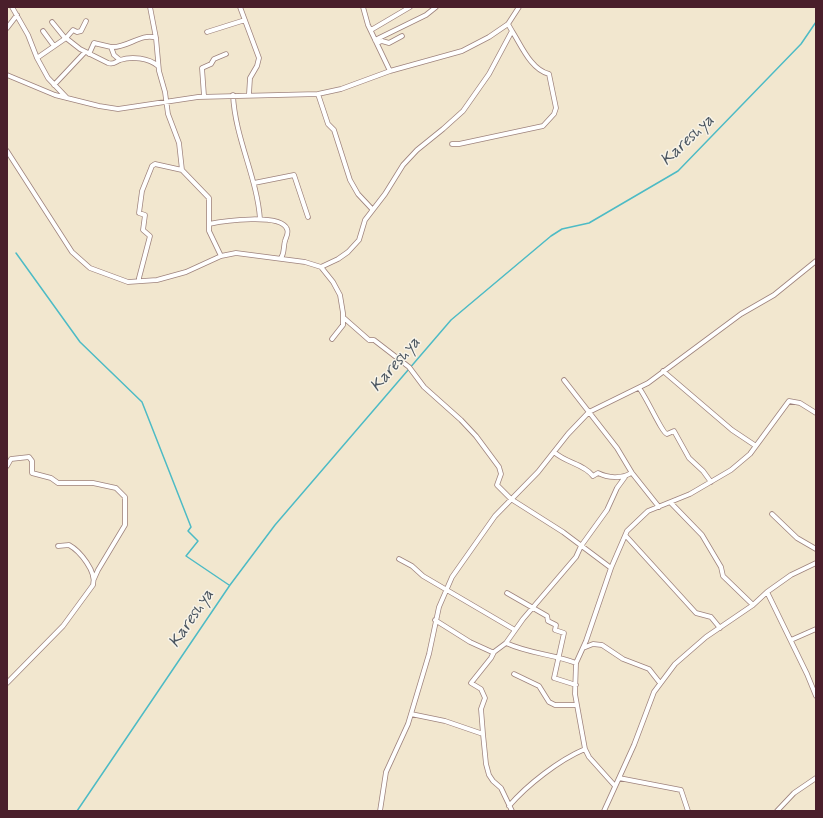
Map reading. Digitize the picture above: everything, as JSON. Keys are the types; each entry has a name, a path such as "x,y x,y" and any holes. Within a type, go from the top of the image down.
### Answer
{"street":[{"path":"12,7 28,35 37,58 48,78 68,99"},
{"path":"150,7 156,38 158,66 171,125 179,143 182,170"},
{"path":"240,7 259,58 257,66 250,78 249,94"},
{"path":"363,7 370,30 390,71"},
{"path":"370,30 410,7"},
{"path":"376,41 426,15 436,7"},
{"path":"7,74 40,90 68,99 118,109 204,96 249,94 318,94 341,89 390,71 462,51 508,24 519,7"},
{"path":"7,28 17,15"},
{"path":"37,58 65,38 73,30 77,32 81,31 86,20"},
{"path":"207,32 245,20"},
{"path":"52,22 65,38 87,53 112,64 120,60 146,58 158,66"},
{"path":"452,144 459,144 521,129 540,128 554,114 556,103 549,74 540,72 535,66 508,24"},
{"path":"44,31 54,46"},
{"path":"321,266 338,259 356,245 361,236 362,225 372,209 385,194 407,158 463,111 489,74 512,31"},
{"path":"376,41 392,43 402,36"},
{"path":"54,85 87,53 94,43 112,47 122,46 149,37 156,38"},
{"path":"112,47 114,55 120,60"},
{"path":"204,96 202,68 211,64 214,59 226,54"},
{"path":"318,94 328,124 335,133 350,180 358,194 372,209"},
{"path":"233,95 240,140 254,183 260,220"},
{"path":"7,151 72,252 90,268 121,280 140,281 172,277 221,256 236,253 281,258 321,266 328,273 340,295 344,318 343,325 332,339"},
{"path":"140,281 139,278 150,236 143,230 145,215 139,213 142,191 152,166 155,164 182,170 209,198 210,234 221,256"},
{"path":"254,183 294,175 308,217"},
{"path":"209,224 236,219 276,221 283,224 287,229 284,253 281,258"},
{"path":"380,811 388,766 402,738 411,714 436,627 435,620 446,589 472,546 495,516 538,472 589,412 639,388 741,314 774,295 816,260"},
{"path":"344,318 370,340 374,340 400,358 424,387 471,431 499,467 501,474 497,485 511,499 563,532 611,568"},
{"path":"663,371 732,430 756,446"},
{"path":"564,380 617,448 632,473 659,507"},
{"path":"639,388 653,410 662,431 667,434 674,431 676,433 678,442 689,458 703,471 710,482"},
{"path":"615,786 589,757 585,749 577,705 576,663 583,648 611,568 627,531 648,511 671,503 731,470 750,454 769,431 789,401 800,403 816,413"},
{"path":"554,452 569,463 586,468 593,476 598,473 606,476 625,477"},
{"path":"7,466 11,459 29,457 32,461 32,473 51,478 58,482 93,483 118,489 126,499 126,525 98,570 92,587 63,626 7,683"},
{"path":"512,811 502,788 493,781 489,775 486,764 481,710 485,698 481,689 471,683 494,652 506,643 532,608 576,557 581,546 607,510 617,488 625,477 632,473"},
{"path":"671,503 702,535 721,567 723,576 753,605"},
{"path":"772,514 797,538 816,549"},
{"path":"626,536 696,613 710,617 720,628"},
{"path":"58,546 68,544 78,550 84,556 94,579"},
{"path":"399,559 412,566 423,576 515,630"},
{"path":"604,811 660,683 683,656 791,575 816,563"},
{"path":"767,592 791,640 816,696"},
{"path":"507,593 547,616 548,621 556,625 555,630 564,633 554,678 576,685"},
{"path":"435,620 470,642 494,652"},
{"path":"791,640 816,629"},
{"path":"506,643 531,653 559,656 576,663"},
{"path":"583,648 598,644 602,645 623,659 649,670 660,683"},
{"path":"514,674 539,686 549,702 555,704 577,705"},
{"path":"411,714 445,721 483,734"},
{"path":"509,806 530,785 575,754 585,749"},
{"path":"619,778 681,790 688,811"},
{"path":"777,811 794,793 816,778"}],"waterway":[{"name":"Kareshya","path":"77,811 230,585 275,525 451,320 551,236 562,229 589,223 678,171 801,44 816,22"},
{"path":"16,253 80,342 142,402 191,527 188,531 198,541 186,556 229,585"}]}
